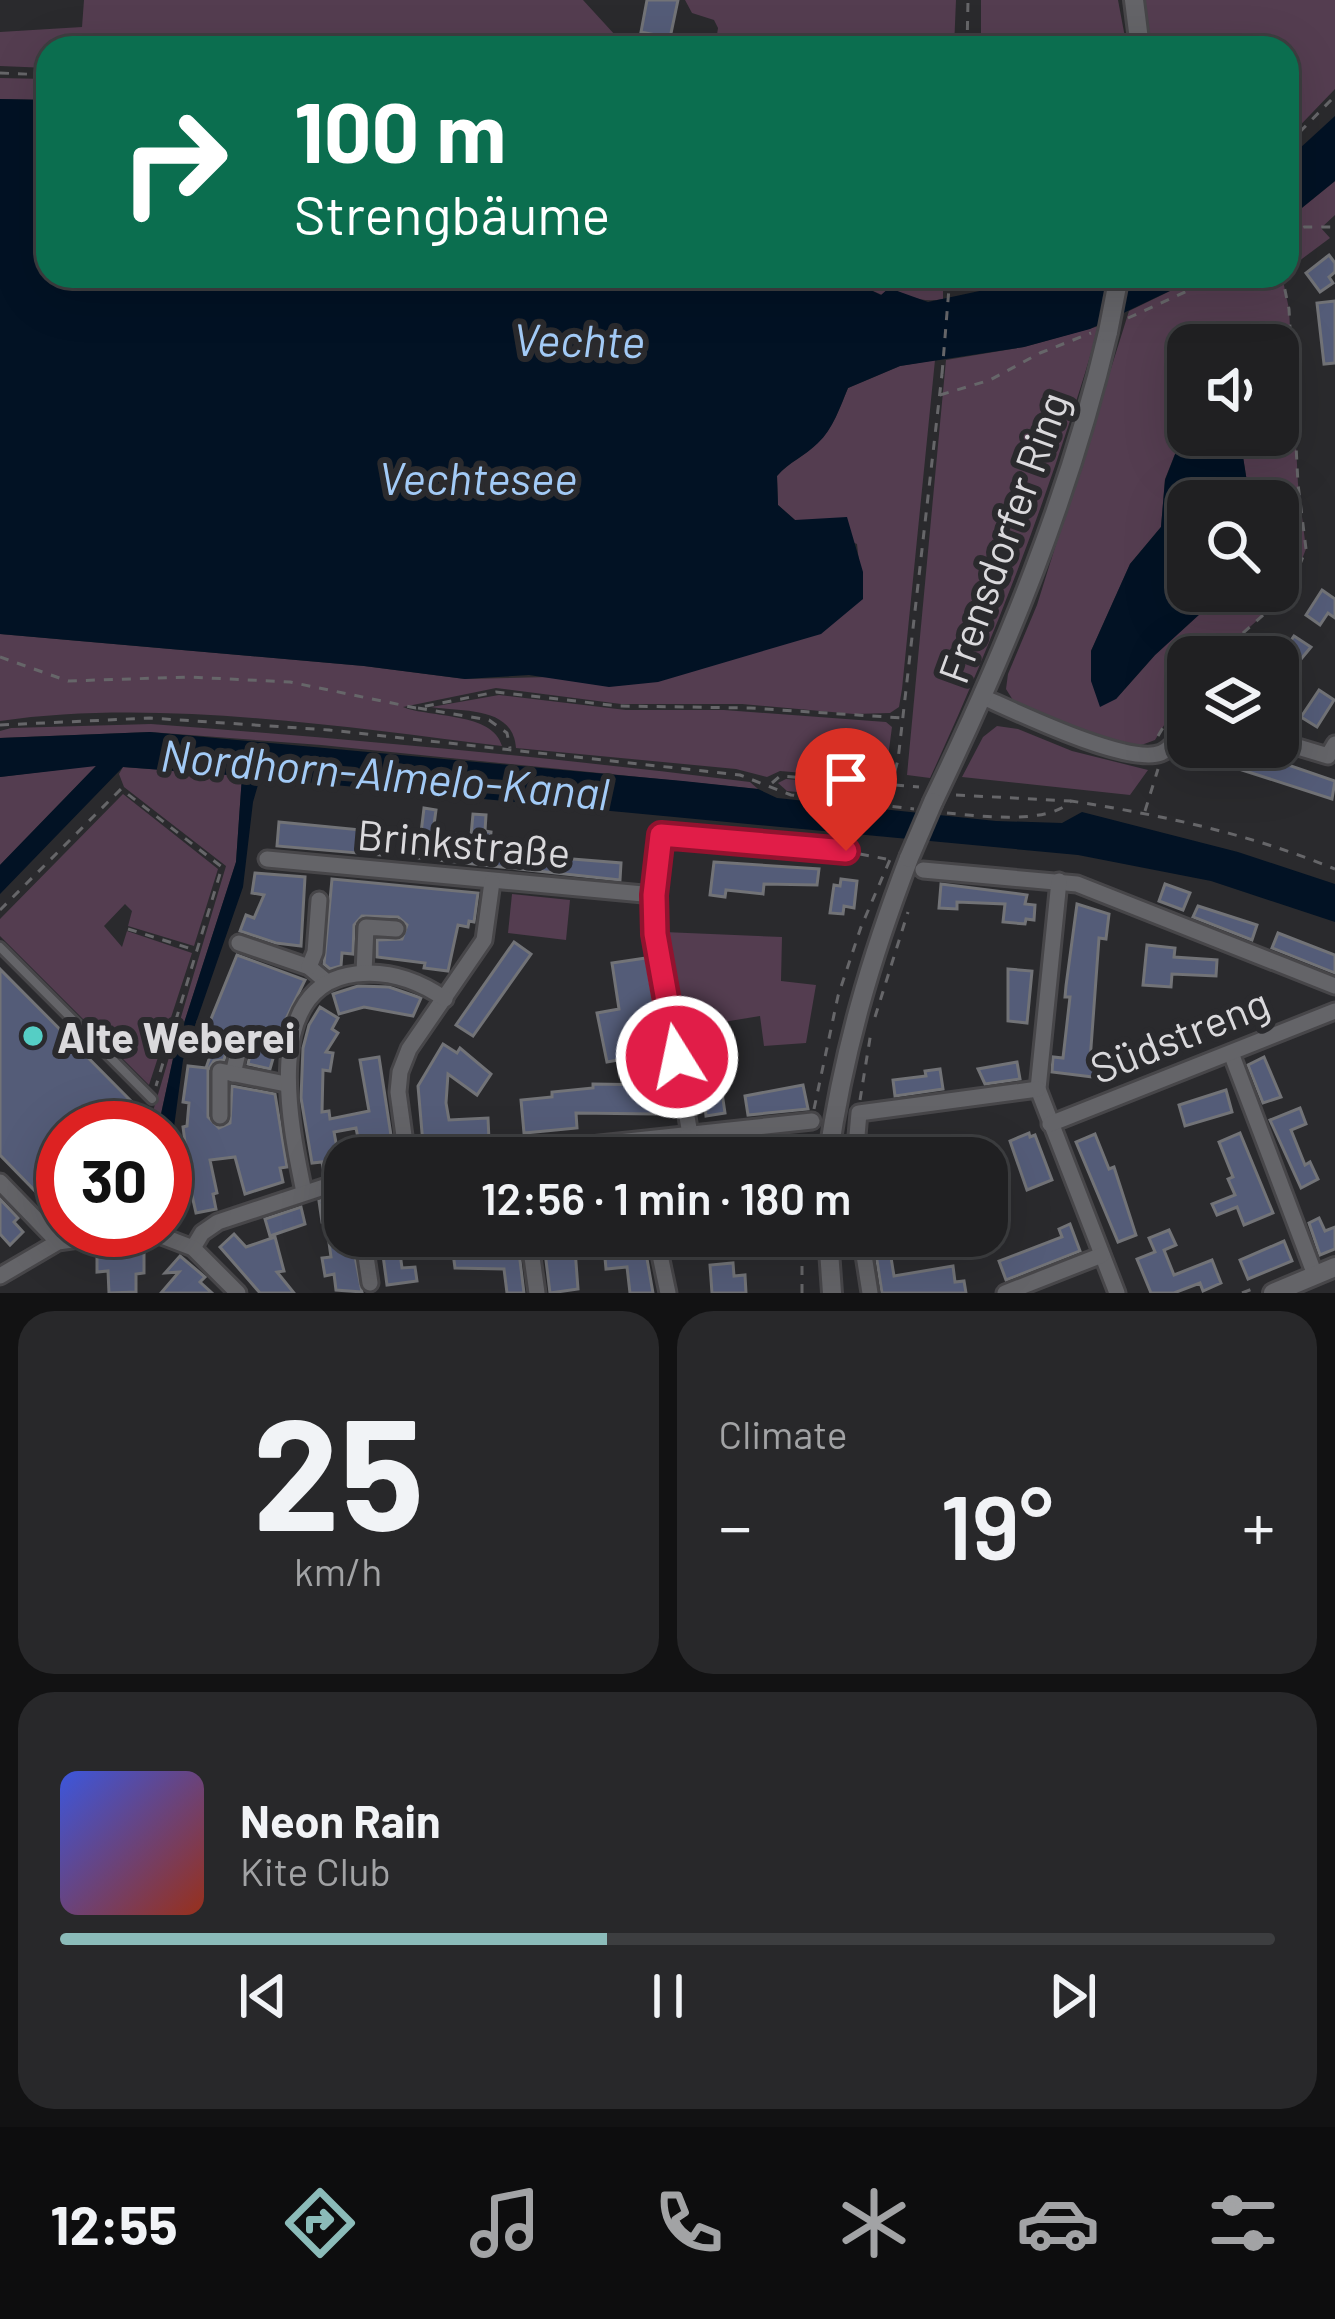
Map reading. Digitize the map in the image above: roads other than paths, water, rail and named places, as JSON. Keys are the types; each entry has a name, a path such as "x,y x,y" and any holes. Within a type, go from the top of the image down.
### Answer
{"street":[{"path":"1134,0 1138,36"},
{"name":"Frensdorfer Ring","path":"832,1137 870,960 936,796 1018,615 1072,466 1117,288"},
{"path":"983,698 1125,751 1158,754 1167,746"},
{"path":"1299,746 1333,753"},
{"path":"690,1134 655,934 661,835 846,851"},
{"name":"Brinkstraße","path":"267,859 654,895"},
{"path":"910,859 1059,880 1124,900 1335,986"},
{"path":"1059,880 1037,1089 1117,1293"},
{"path":"404,1137 400,1072 409,1049 484,940 492,882"},
{"path":"309,967 315,952 319,901"},
{"path":"364,973 366,926 396,929"},
{"path":"239,943 309,967 327,982"},
{"path":"304,1192 286,1084 296,1028 308,1003 327,982 364,973 417,982 445,999"},
{"name":"Südstreng","path":"1050,1124 1335,1011"},
{"path":"233,1074 241,1040"},
{"path":"1231,1053 1315,1275"},
{"path":"220,1115 220,1071 286,1084"},
{"path":"857,1137 859,1113 1037,1089"},
{"path":"657,1137 812,1121"},
{"path":"0,1182 36,1219"},
{"path":"238,1293 193,1248 202,1233 218,1222 324,1186"},
{"path":"0,1276 36,1255"},
{"path":"1005,1293 1102,1255"},
{"path":"366,1257 370,1283"},
{"path":"532,1257 537,1293"},
{"path":"660,1257 668,1293"},
{"path":"829,1257 832,1293"},
{"path":"864,1257 870,1293"},
{"path":"1273,1293 1335,1267"}],"lane":[{"path":"0,947 152,1099"}],"water":[{"name":"Vechtesee","path":"0,99 36,100 36,288 866,288 881,295 889,288 928,302 994,288 1176,288 1090,329 1024,347 900,366 848,388 823,437 777,476 778,505 795,520 847,517 863,572 863,599 821,634 658,682 609,687 529,675 465,679 0,634"},
{"path":"1335,116 1335,181 1299,210 1299,149"},
{"path":"1174,456 1243,456 1247,480 1167,480 1167,612 1202,612 1176,636 1167,636 1167,644 1116,699 1100,707 1091,681 1091,651 1130,564 1161,527 1165,480"},
{"name":"Nordhorn-Almelo-Kanal","path":"150,732 683,781 758,789 777,798 996,821 1062,823 1082,812 1238,852 1335,884 1335,922 1211,881 1078,855 260,778 243,887 183,1060 177,1101 164,1101 174,1054 236,862 242,776 123,767 0,894 0,865 96,766 0,777 0,738"}],"place":[{"name":"Alte Weberei","path":"33,1036"}],"water label":[{"name":"Vechte","path":"579,339"}]}
